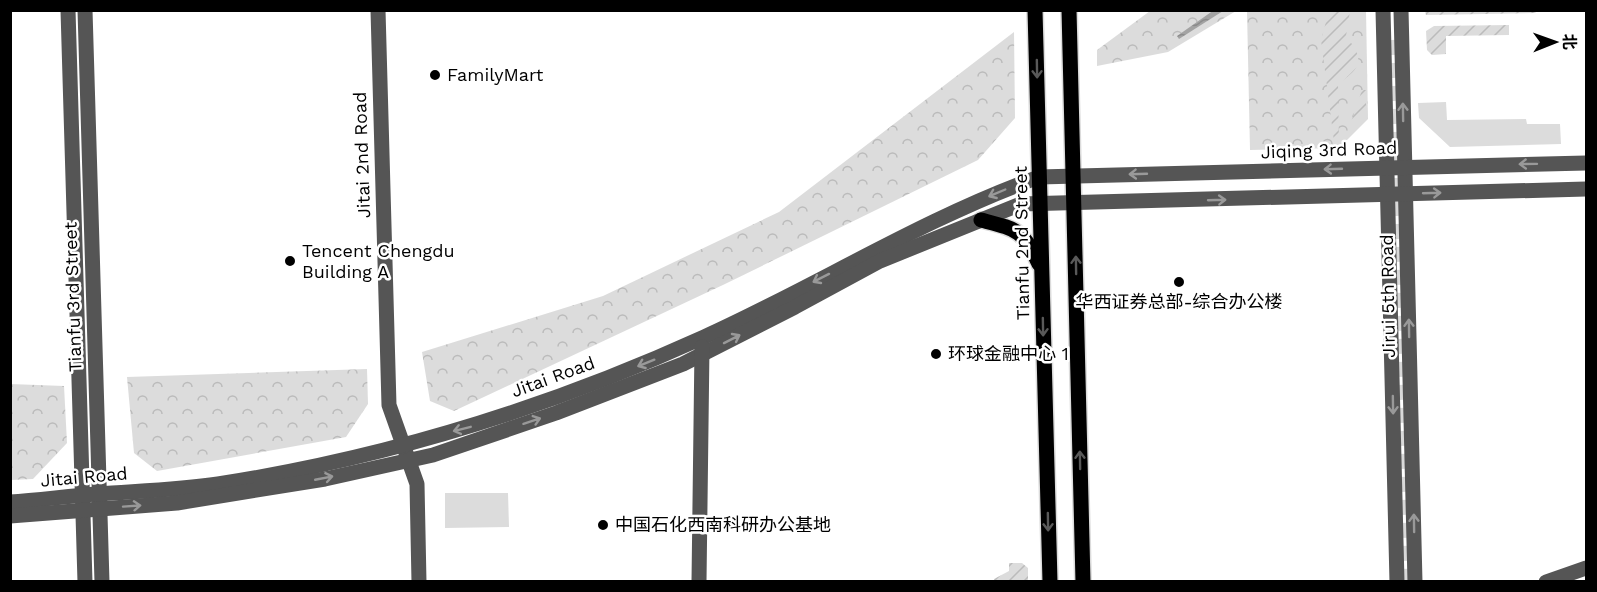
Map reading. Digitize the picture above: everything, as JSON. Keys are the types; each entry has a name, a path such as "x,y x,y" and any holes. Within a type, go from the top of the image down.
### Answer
{"main road":[{"name":"Tianfu 2nd Street","path":"1035,10 1050,582"},
{"path":"1069,10 1083,582"},
{"path":"981,220 1011,227 1029,242 1039,265 1042,292"}],"street":[{"name":"Tianfu 3rd Street","path":"68,10 85,582"},
{"name":"Tianfu 3rd Street","path":"85,10 102,582"},
{"name":"Jitai 2nd Road","path":"378,10 389,405 417,484 419,582"},
{"name":"Jirui 5th Road","path":"1383,10 1398,582"},
{"name":"Jirui 5th Road","path":"1401,10 1415,582"},
{"name":"Jiqing 3rd Road","path":"1073,176 1587,163"},
{"name":"Jitai Road","path":"10,516 216,484 348,459 474,426 558,397 702,338 942,217 1003,190 1039,177 1073,176"},
{"path":"1074,204 1587,189"},
{"name":"Jitai Road","path":"100,501 177,502 325,478 433,455 556,413 683,364 880,261 1021,204 1074,204"},
{"path":"699,582 702,338"},
{"name":"Jitai Road","path":"10,502 83,503"},
{"path":"1546,582 1587,568"}],"green space":[{"path":"1425,10 1537,11 1535,13 1426,15"},
{"path":"1150,11 1236,11 1168,52 1097,66 1097,50"},
{"path":"1247,11 1366,11 1368,119 1339,148 1250,150"},
{"path":"1329,11 1350,11 1346,36 1358,57 1356,68 1338,84 1339,148 1335,149 1321,40"},
{"path":"1509,25 1509,35 1446,36 1446,54 1432,55 1427,50 1426,31 1434,26"},
{"path":"1014,32 1015,118 978,160 725,284 454,411 430,401 422,352 603,296 779,212"},
{"path":"1362,90 1366,90 1366,117 1348,131"},
{"path":"1446,102 1447,120 1526,119 1527,124 1560,124 1561,144 1450,147 1419,118 1418,103"},
{"path":"367,369 368,404 346,437 157,471 134,453 127,377"},
{"path":"10,384 64,386 67,443 33,479 11,480"},
{"path":"445,493 508,493 509,527 445,528"},
{"path":"1009,563 1022,563 1028,568 1028,581 994,581 1009,571"}],"water":[{"path":"1214,10 1223,11 1179,39 1177,36"}],"tunnel":[{"path":"1391,40 1405,582"}],"place":[{"name":"FamilyMart","path":"435,75"},
{"name":"Tencent Chengdu Building A","path":"290,261"},
{"name":"华西证券总部-综合办公楼","path":"1179,282"},
{"name":"环球金融中心 1","path":"936,354"},
{"name":"中国石化西南科研办公基地","path":"603,525"}]}
